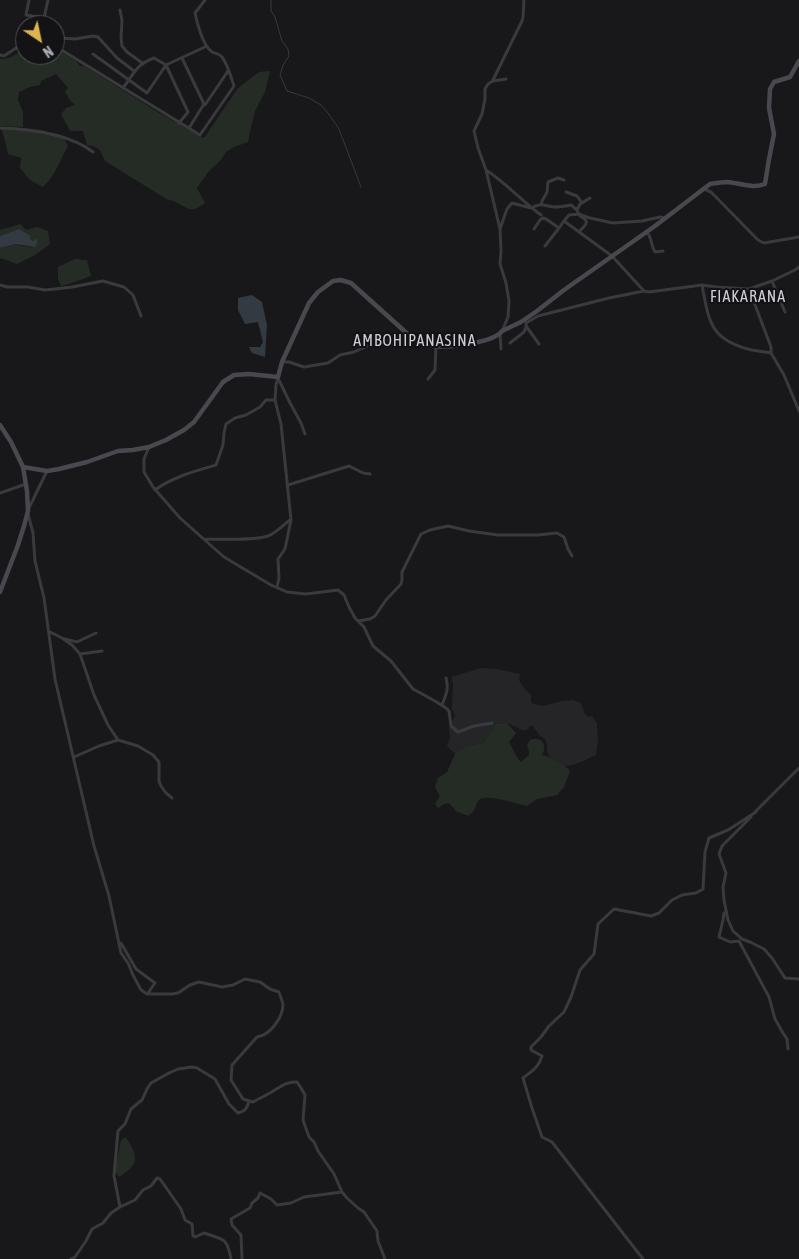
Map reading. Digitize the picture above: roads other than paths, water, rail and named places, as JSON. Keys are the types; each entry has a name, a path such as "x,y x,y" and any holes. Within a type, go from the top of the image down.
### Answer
{"street":[{"path":"26,15 29,0"},
{"path":"45,15 48,0"},
{"path":"65,52 200,135 234,86 224,59 207,46 198,26 195,13 205,0"},
{"path":"493,81 522,21 524,0"},
{"path":"120,10 122,46 141,64"},
{"path":"65,38 98,37 117,58 134,71"},
{"path":"92,54 147,93 166,66 207,46"},
{"path":"0,56 4,56 15,49"},
{"path":"122,88 141,64 154,58 166,66 188,112 179,122"},
{"path":"182,58 204,106"},
{"path":"510,343 524,332 526,323 537,311 648,232 710,184 728,182 762,186 765,184 774,134 769,108 770,90 774,82 790,77 799,61"},
{"path":"189,128 229,71"},
{"path":"501,349 501,333 508,317 509,301 500,264 500,230 486,170 474,130 483,106 485,89 488,84 493,81 506,79"},
{"path":"0,128 23,129 59,136 86,147 93,152"},
{"path":"486,170 541,215"},
{"path":"541,204 548,190 548,182 558,178 564,180"},
{"path":"703,189 711,192 758,240 764,243 799,237"},
{"path":"566,192 577,196 582,203"},
{"path":"577,210 582,203 590,198"},
{"path":"500,230 507,209 512,203 531,208 541,204 554,207 571,205 587,221 580,232"},
{"path":"546,246 569,215 580,214 613,223 665,218"},
{"path":"534,229 543,218 559,228"},
{"path":"564,221 612,256 644,291"},
{"path":"648,232 651,236 655,252 663,251"},
{"path":"277,587 279,578 278,558 285,549 291,520 281,424 275,400 276,385 282,362 309,302 318,292 333,281 341,280 351,283 414,338 436,346 465,344 491,339 538,316 644,291 649,292 702,285 750,289 772,281 795,270 799,266"},
{"path":"0,285 45,290 103,281 124,287 133,295 141,316"},
{"path":"772,281 785,312"},
{"path":"702,285 710,320 718,334 735,344 752,350 771,353"},
{"path":"750,289 771,347 771,353 784,375 799,411"},
{"path":"526,323 539,344"},
{"path":"282,362 289,362 304,367 328,363 340,355 354,352 381,340 408,342 414,338"},
{"path":"428,379 435,370 436,346"},
{"path":"23,467 48,471 87,462 118,450 149,447 184,430 194,422 223,382 234,375 249,374 278,378"},
{"path":"278,378 306,434"},
{"path":"155,490 196,470 216,465 223,445 226,424 260,407 266,400 275,400"},
{"path":"0,425 23,467 28,511 44,598 55,679 92,837 109,896 121,953 141,990 148,994 178,994 190,984 198,982 222,987 233,985 245,979 260,982 279,992 283,1004 276,1024 262,1036 257,1037 232,1065 232,1080 244,1099 253,1102 280,1086 297,1082 304,1094 303,1120 309,1137 334,1174 346,1198 364,1212 377,1231 378,1241 386,1259"},
{"path":"149,447 144,459 144,472 155,490 180,518 224,557 264,581 287,592 306,594 338,590 344,595 349,607 364,627 373,646 391,661 413,689 449,711 451,726 458,732 474,726 492,723"},
{"path":"288,485 349,466 363,473 370,474"},
{"path":"0,592 18,545 28,511 48,471"},
{"path":"0,493 26,484"},
{"path":"204,539 265,537 291,520"},
{"path":"358,621 375,616 386,600 401,584 402,572 421,534 430,530 448,526 469,531 498,534 538,535 557,533 564,537 572,556"},
{"path":"49,631 72,645 80,654 94,695 108,725 118,740"},
{"path":"62,638 77,642 96,633"},
{"path":"80,654 102,651"},
{"path":"442,705 448,692 446,678"},
{"path":"74,757 118,740 138,746 153,755 159,762 159,781 166,793 172,798"},
{"path":"788,1049 787,1039 775,1019 769,997 741,940 733,931 728,920 722,887 726,873 719,854 722,846 799,768"},
{"path":"643,1259 552,1142 542,1138 523,1078 536,1068 542,1056 531,1050 530,1046 564,1012 580,970 594,954 598,924 614,909 651,916 659,913 672,900 703,889 705,852 709,838 728,830 756,812"},
{"path":"724,913 719,937 730,942 741,940 764,949 786,978 799,979"},
{"path":"118,935 122,946 136,969 155,983 148,994"},
{"path":"120,1207 114,1176 118,1131 125,1124 132,1109 142,1100 151,1083 178,1069 198,1068 215,1080 229,1104 238,1113 247,1109 249,1101"},
{"path":"72,1259 86,1241 92,1229 111,1213 135,1200 143,1190 151,1186 158,1178 181,1208 185,1220 192,1224 193,1236 204,1233 224,1240 229,1247 231,1259"},
{"path":"242,1259 241,1235 232,1225 231,1219 250,1208 260,1194 272,1199 277,1205 291,1203 304,1197 342,1192"}],"waterway":[{"path":"271,0 271,11 275,17 282,41 288,49 289,56 283,65 280,75 287,91 309,98 321,105 328,113 339,129 361,187"}],"district":[{"name":"FIAKARANA","path":"748,297"},
{"name":"AMBOHIPANASINA","path":"415,341"}]}
